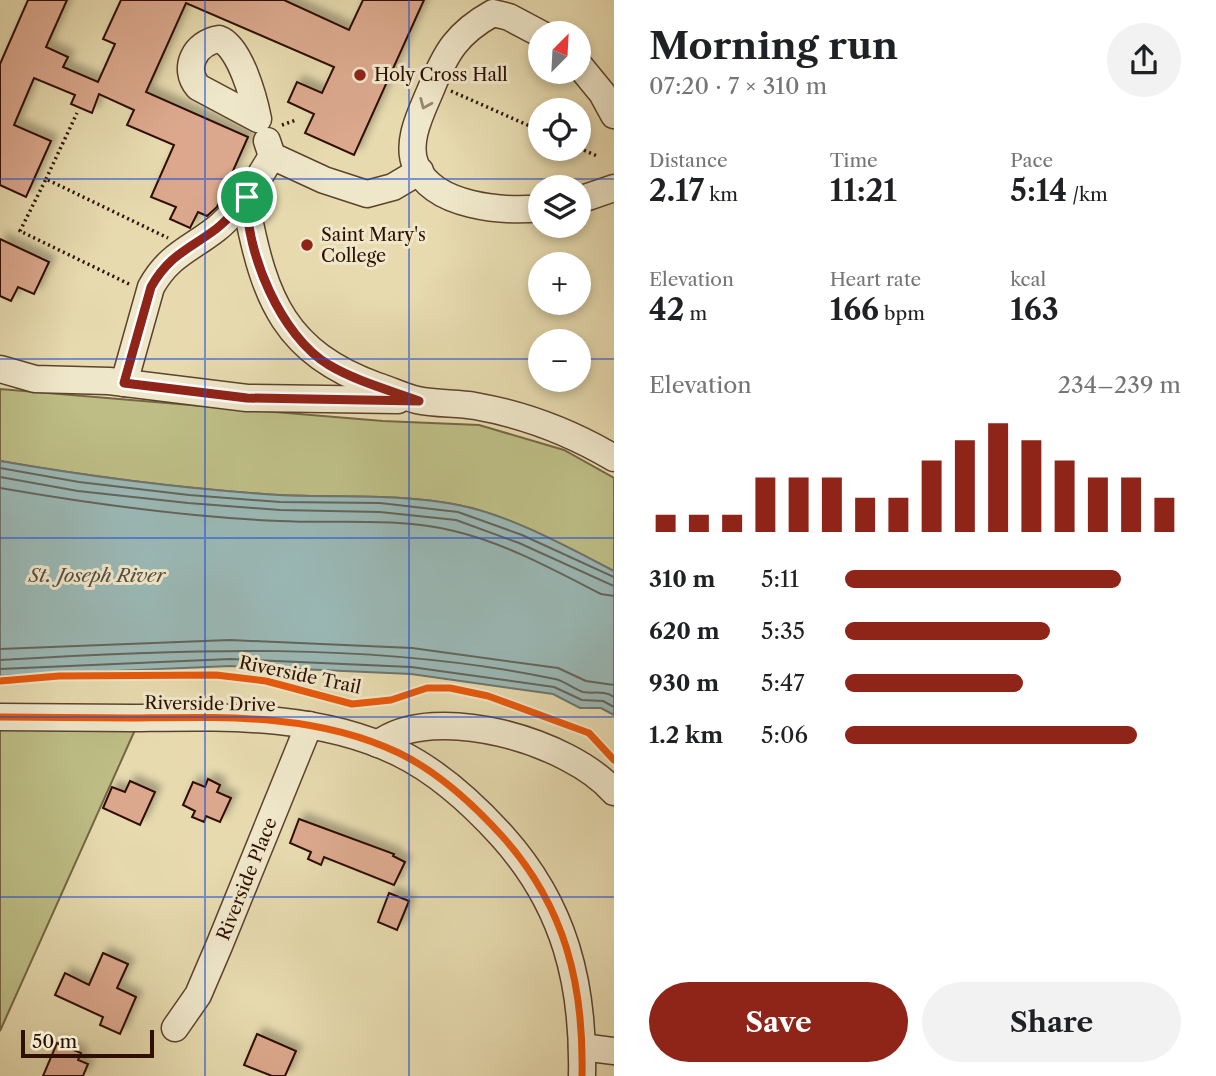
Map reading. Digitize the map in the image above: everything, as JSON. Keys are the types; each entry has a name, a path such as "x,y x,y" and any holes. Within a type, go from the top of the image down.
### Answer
{"street":[{"path":"528,27 489,6 468,27 451,46 433,83 417,123 413,145 415,165 428,182 446,194 475,204 507,209 528,208"},
{"path":"592,81 614,115"},
{"path":"124,383 149,293 159,273 171,258 218,229 247,197 272,156 266,124"},
{"path":"272,156 343,188 367,194 393,187 420,171"},
{"path":"591,196 614,188"},
{"path":"247,197 254,244 265,280 289,328 309,351 329,366 419,401"},
{"path":"0,369 35,379 124,383 247,398 419,401 471,405 534,420 586,442 614,458"},
{"name":"Riverside Drive","path":"0,717 221,717 309,725 378,744 428,770 486,819 532,873 560,929 574,969 582,1047 582,1076"},
{"name":"Riverside Place","path":"175,1028 198,995 209,971 309,725"},
{"path":"378,744 388,736 419,726 458,726 520,739 561,753 614,792"},
{"path":"582,1047 614,1051"}],"path":[{"path":"433,83 528,125"},
{"path":"77,113 20,231 149,293"},
{"path":"266,124 296,120"},
{"path":"591,153 597,156"},
{"path":"46,179 148,226 186,248"}],"green space":[{"path":"0,389 383,421 479,425 564,450 614,478 614,571 558,542 498,516 436,501 391,497 279,495 209,489 0,461"},
{"path":"0,728 135,730 0,1031"}],"water":[{"name":"St. Joseph River","path":"0,461 209,489 279,495 391,497 436,501 478,510 518,524 614,571 614,715 601,708 580,708 553,694 411,674 230,666 0,676"}],"building":[{"path":"28,0 67,0 46,47 68,57 63,67 98,82 115,44 103,39 121,0 284,0 349,30 363,0 424,0 354,155 305,133 314,114 288,102 297,82 322,93 334,67 186,3 146,92 248,137 217,207 207,216 198,212 190,228 170,219 176,207 151,197 174,145 127,125 134,110 99,94 92,113 71,104 75,95 34,78 14,125 51,141 26,197 0,185 0,64"},
{"path":"0,239 49,262 34,294 18,287 11,301 0,296"},
{"path":"208,779 220,785 217,792 231,798 220,822 206,816 204,822 192,817 195,811 183,805 193,782 205,787"},
{"path":"130,781 155,792 140,825 103,808 112,787 125,792"},
{"path":"299,819 394,854 393,856 405,862 394,885 324,857 321,865 308,859 311,852 290,843"},
{"path":"389,893 409,901 397,930 378,922"},
{"path":"103,953 128,964 117,988 136,997 120,1034 100,1025 103,1017 55,995 65,973 89,985"},
{"path":"257,1034 296,1051 285,1076 272,1076 244,1065"},
{"path":"57,1043 81,1053 78,1060 88,1064 83,1076 43,1076"}],"cycle path":[{"name":"Riverside Trail","path":"0,681 59,676 216,675 266,681 352,704 391,700 427,688 450,688 488,696 589,733 614,760"},
{"path":"0,717 201,717 302,724 367,740 399,753 427,769 467,801 502,836 524,863 556,918 574,978 582,1042 582,1076"}],"place":[{"name":"Holy Cross Hall","path":"360,75"},
{"name":"Saint Mary's College","path":"307,245"}],"route":[{"path":"247,197 254,244 265,280 289,328 309,351 329,366 419,401 247,398 124,383 151,287 159,273 171,258 218,229 247,197"}]}
